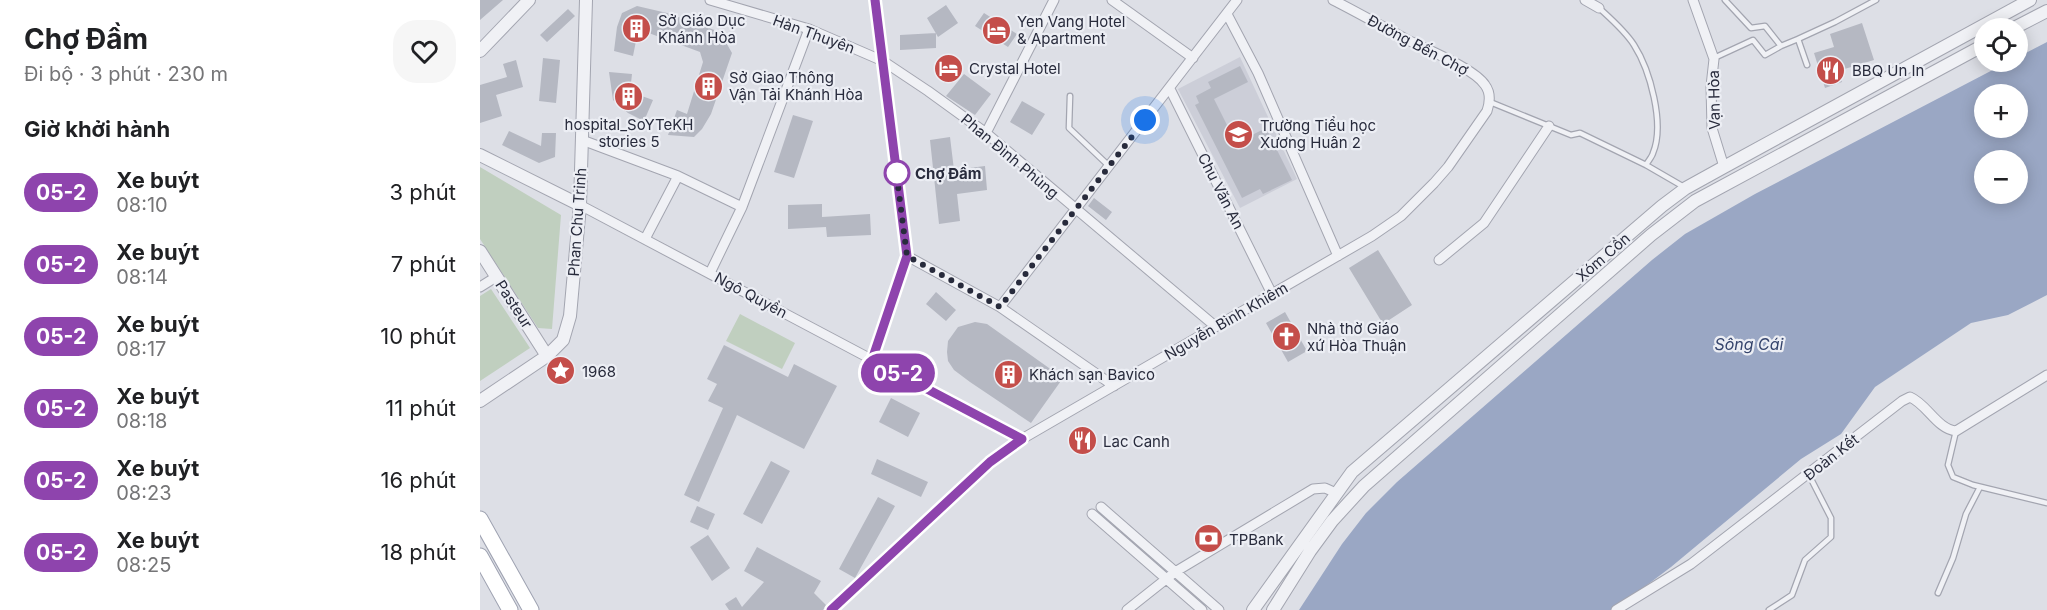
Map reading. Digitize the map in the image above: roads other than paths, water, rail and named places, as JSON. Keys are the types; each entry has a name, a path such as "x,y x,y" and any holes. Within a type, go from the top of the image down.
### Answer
{"main road":[{"path":"480,519 531,610"},
{"path":"480,556 510,610"},
{"path":"492,578 508,570"}],"street":[{"path":"480,51 530,0"},
{"name":"Phan Chu Trinh","path":"480,401 547,356 564,340 570,316 580,205 586,0"},
{"name":"Hàn Thuyên","path":"710,0 809,29 883,61"},
{"path":"872,360 907,256 875,0"},
{"path":"986,133 1054,0"},
{"path":"1112,0 1193,58"},
{"path":"1000,307 1237,0"},
{"name":"Đường Bến Chợ","path":"1333,0 1479,78 1489,92 1490,102"},
{"path":"1585,0 1599,8"},
{"name":"Vạn Hòa","path":"1693,0 1714,59 1710,86 1712,128 1724,167"},
{"name":"Xóm Cồn","path":"1253,610 1352,472 1662,206 1686,188 2030,0"},
{"path":"2028,21 2047,11"},
{"path":"1227,14 1258,74 1338,256"},
{"path":"710,273 742,207 809,29"},
{"name":"Xóm Cồn","path":"1273,610 1332,521 1364,486 1651,235 1695,201 1974,50"},
{"name":"Phan Đình Phùng","path":"883,61 986,133 1215,326"},
{"name":"Chu Văn An","path":"1170,89 1272,294"},
{"name":"Nguyễn Bình Khiêm","path":"831,610 990,462 1022,439 1338,256 1401,216 1419,200 1448,167 1487,111 1490,102"},
{"path":"1439,260 1484,223 1549,126"},
{"path":"582,140 678,176 742,207"},
{"name":"Ngô Quyền","path":"480,155 710,273 1022,439"},
{"path":"645,239 678,176"},
{"path":"1686,188 1695,201"},
{"name":"Pasteur","path":"480,251 547,356"},
{"path":"907,256 1000,307 1114,386"},
{"path":"480,287 496,277"},
{"path":"1956,431 2047,375"},
{"name":"Đoàn Kết","path":"1616,610 1691,564 1809,475 1892,408 1910,397 1917,400 1948,430 1956,431"},
{"path":"1127,610 1175,572 1313,489 1325,488 1336,493"},
{"path":"1101,507 1219,610"},
{"path":"1092,514 1202,610"}],"lane":[{"path":"1725,0 1751,28 1765,26 1781,46"},
{"path":"1714,59 1753,40 1765,55 1876,0"},
{"path":"1599,8 1633,44 1654,96 1656,139 1654,152 1646,165"},
{"path":"1798,39 1808,65"},
{"path":"1070,96 1069,128 1109,166"},
{"path":"1490,102 1571,135 1580,133 1646,165 1686,188"},
{"path":"1956,431 1948,465 1953,477 1980,487 2047,503"},
{"path":"1769,610 1792,595 1805,560 1831,537 1831,518 1809,475"},
{"path":"1938,593 1953,558 1966,513 1980,487"}],"water":[{"name":"Sông Cái","path":"2047,42 2047,295 2008,315 1971,323 1875,387 1841,434 1801,459 1671,567 1614,610 1299,610 1342,544 1366,513 1397,482 1652,260 1685,234 1755,194 1989,72 2028,72 2028,52"}],"place":[{"name":"Sở Giáo Dục Khánh Hòa","path":"637,29"},
{"name":"Yen Vang Hotel & Apartment","path":"996,30"},
{"name":"Crystal Hotel","path":"948,68"},
{"name":"BBQ Un In","path":"1831,70"},
{"name":"Sở Giao Thông Vận Tải Khánh Hòa","path":"708,86"},
{"name":"hospital_SoYTeKH stories 5","path":"629,97"},
{"name":"Trường Tiểu học Xương Huân 2","path":"1239,134"},
{"name":"Chợ Đầm","path":"897,173"},
{"name":"Nhà thờ Giáo xứ Hòa Thuận","path":"1286,337"},
{"name":"1968","path":"561,371"},
{"name":"Khách sạn Bavico","path":"1008,374"},
{"name":"Lac Canh","path":"1082,441"},
{"name":"TPBank","path":"1208,539"}]}
